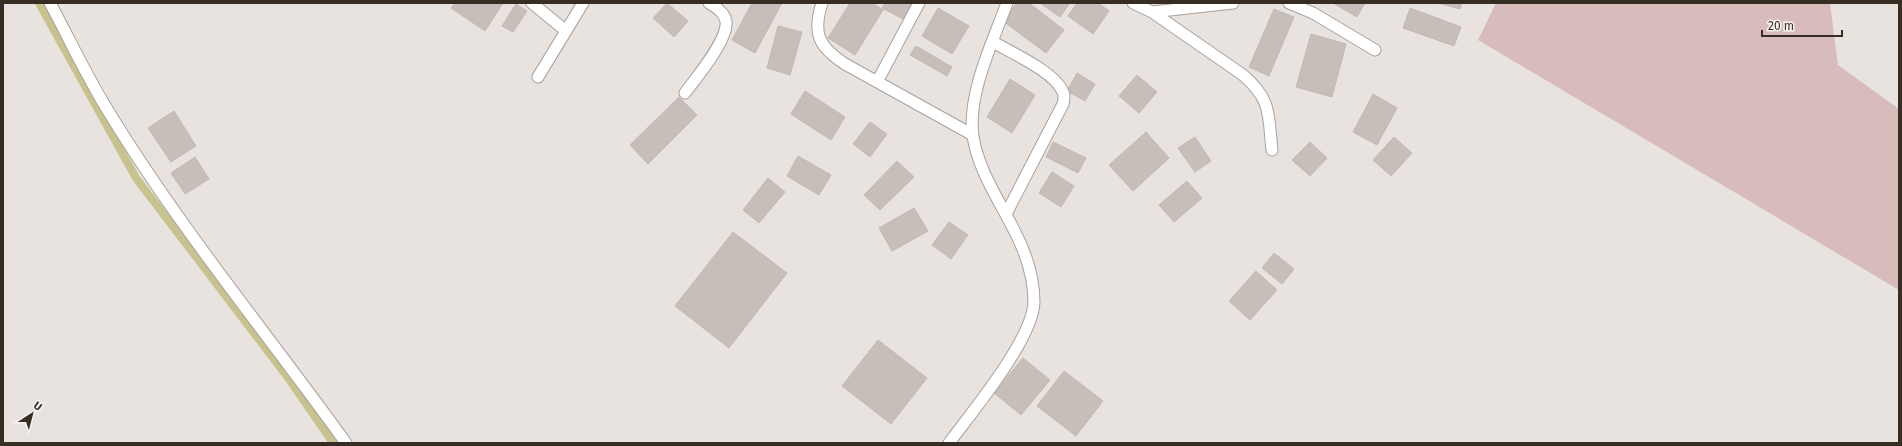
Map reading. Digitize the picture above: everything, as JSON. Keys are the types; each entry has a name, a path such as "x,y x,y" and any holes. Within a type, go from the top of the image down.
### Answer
{"street":[{"path":"50,3 107,109 154,181 209,261 290,366 346,443"},
{"path":"532,3 566,31"},
{"path":"538,78 583,3"},
{"path":"685,93 720,42 725,30 726,18 709,3"},
{"path":"822,3 818,31 823,45 837,58 973,135"},
{"path":"877,82 919,3"},
{"path":"949,443 1001,374 1018,345 1030,320 1034,303 1032,283 1018,238 983,169 976,151 973,135 974,111 979,78 1007,3"},
{"path":"1133,3 1152,12 1243,75 1260,91 1267,107 1272,150"},
{"path":"1152,12 1233,3"},
{"path":"1289,3 1313,13 1375,50"},
{"path":"993,42 1048,75 1060,86 1065,98 1034,162 1006,214"}],"shaded area":[{"path":"1496,3 1830,3 1838,65 1899,109 1899,290 1478,40"}],"building":[{"path":"455,3 503,3 485,31 451,8"},
{"path":"667,3 688,21 674,37 653,18"},
{"path":"752,3 782,3 755,53 732,40"},
{"path":"850,3 872,3 883,10 855,55 828,38"},
{"path":"885,3 916,3 907,21 882,8"},
{"path":"1017,3 1029,3 1064,30 1046,53 1003,21"},
{"path":"1040,3 1070,3 1060,17"},
{"path":"1077,3 1098,3 1109,11 1093,34 1068,16"},
{"path":"1333,3 1365,3 1357,17"},
{"path":"1438,3 1462,3 1460,9"},
{"path":"516,4 527,11 513,32 502,26"},
{"path":"938,8 969,26 952,54 922,36"},
{"path":"1410,8 1461,27 1454,46 1403,28"},
{"path":"1274,9 1294,17 1269,76 1249,67"},
{"path":"778,26 802,32 790,75 767,68"},
{"path":"1311,34 1346,44 1332,97 1296,87"},
{"path":"916,46 952,67 947,76 910,55"},
{"path":"1077,73 1095,84 1085,101 1067,91"},
{"path":"1137,75 1157,92 1139,113 1119,96"},
{"path":"1010,79 1035,95 1012,133 987,117"},
{"path":"805,91 845,117 831,140 791,114"},
{"path":"1373,94 1397,108 1377,145 1353,132"},
{"path":"679,97 697,115 648,164 630,145"},
{"path":"174,111 196,146 171,162 148,128"},
{"path":"870,122 887,134 870,157 853,144"},
{"path":"1146,132 1169,158 1133,191 1109,165"},
{"path":"1195,137 1211,161 1195,172 1178,148"},
{"path":"1394,137 1412,153 1391,176 1373,160"},
{"path":"1053,142 1086,158 1078,173 1046,157"},
{"path":"1310,142 1327,158 1310,176 1292,160"},
{"path":"798,156 831,175 819,195 787,176"},
{"path":"195,157 209,179 185,194 171,173"},
{"path":"897,161 914,177 880,210 864,195"},
{"path":"1052,172 1074,186 1061,207 1039,193"},
{"path":"768,178 785,192 759,223 743,210"},
{"path":"1187,181 1202,198 1174,222 1159,205"},
{"path":"914,208 928,231 892,251 879,228"},
{"path":"949,222 968,235 951,259 932,245"},
{"path":"733,232 787,273 729,348 675,306"},
{"path":"1274,253 1294,269 1282,284 1262,268"},
{"path":"1256,271 1277,290 1250,320 1229,301"},
{"path":"878,340 927,378 891,424 842,386"},
{"path":"1023,358 1050,380 1021,415 994,393"},
{"path":"1064,371 1103,401 1076,436 1037,406"}],"waterway":[{"path":"39,3 136,178 289,379 333,443"}]}
